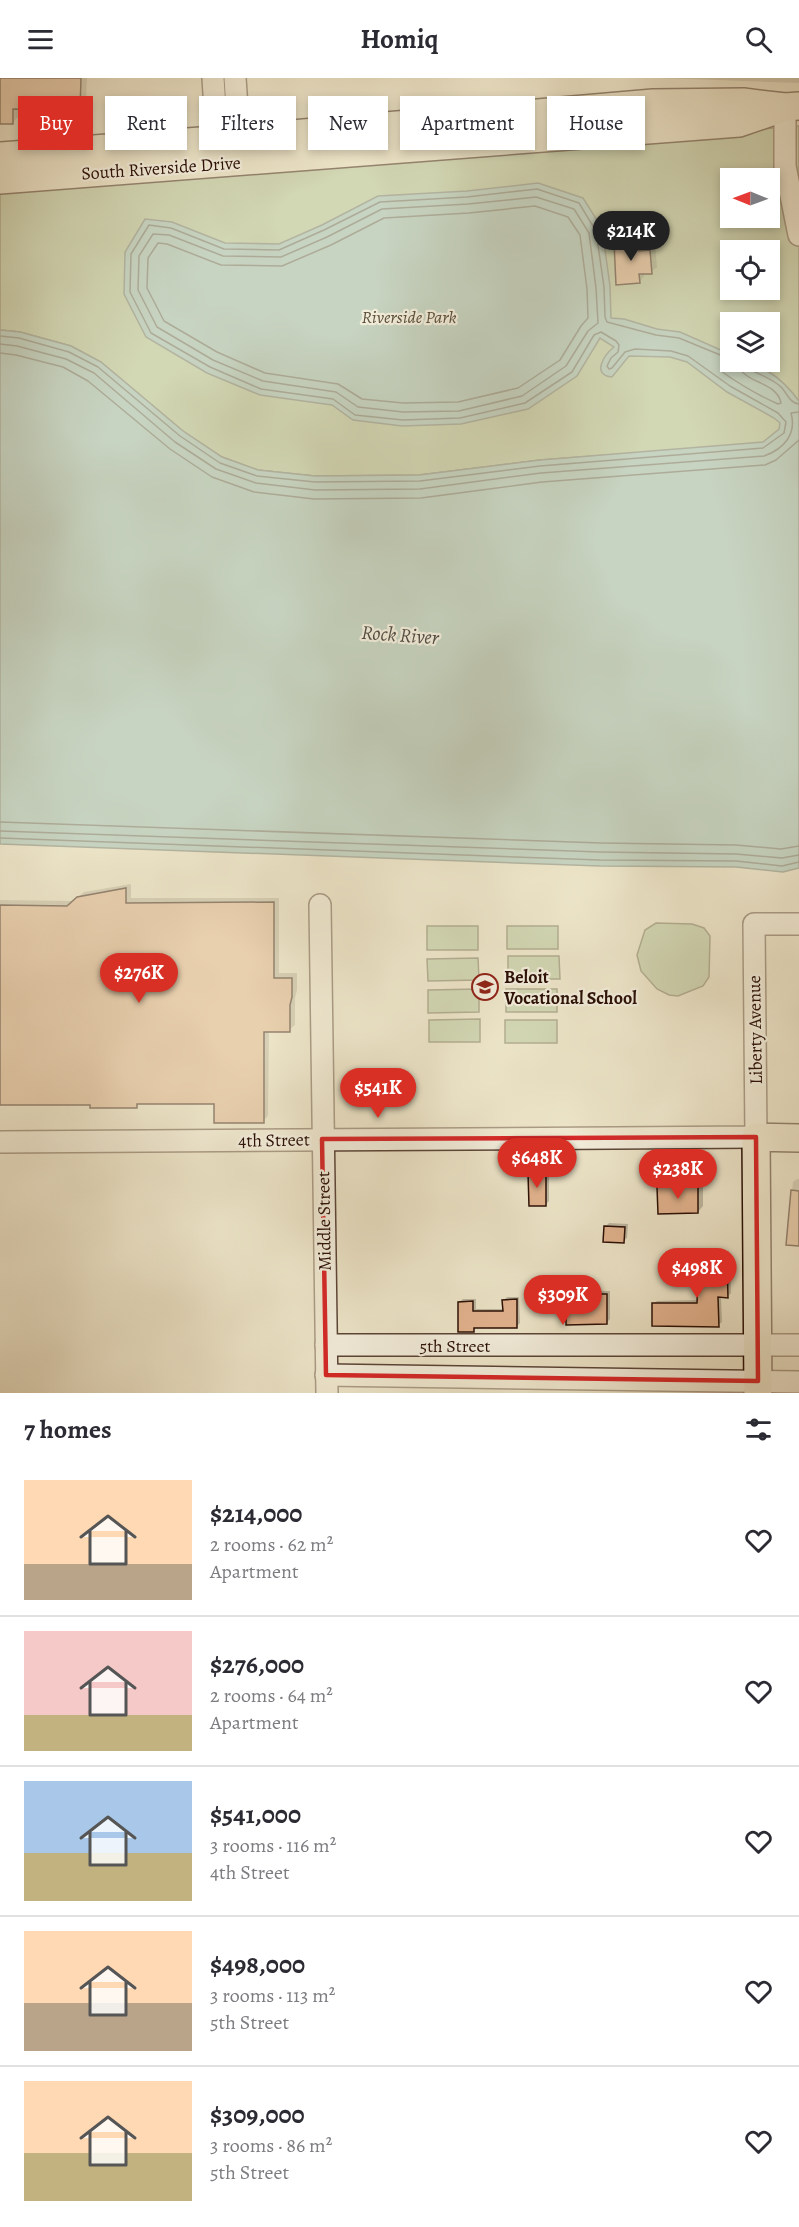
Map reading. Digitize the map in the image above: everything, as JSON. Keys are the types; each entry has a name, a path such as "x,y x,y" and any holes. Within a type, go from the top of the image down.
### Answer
{"main road":[{"name":"South Riverside Drive","path":"0,156 229,151 739,123 792,107"},
{"name":"South Riverside Drive","path":"0,180 229,151"},
{"name":"4th Street","path":"756,1137 799,1138"},
{"path":"756,1137 758,1387"}],"street":[{"path":"213,78 229,151"},
{"path":"229,151 235,78"},
{"path":"792,107 785,166 799,235"},
{"name":"Middle Street","path":"320,905 327,1384"},
{"name":"Liberty Avenue","path":"756,1137 754,924 799,924"},
{"name":"4th Street","path":"0,1142 756,1137"},
{"name":"5th Street","path":"326,1346 799,1345"},
{"name":"5th Street","path":"327,1384 758,1387 799,1382"}],"highlighted area":[{"path":"756,1137 758,1381 326,1375 322,1139"}],"green space":[{"name":"Riverside Park","path":"799,126 799,441 540,460 419,475 315,476 258,470 222,457 183,431 101,362 71,346 20,332 0,330 0,189 495,150 535,150 535,147 547,146 547,150 645,150 645,138"},
{"path":"656,923 692,924 704,928 710,936 709,977 703,986 678,996 669,995 657,989 641,971 637,955 645,930"},
{"path":"427,926 478,926 478,950 427,950"},
{"path":"507,926 558,926 558,949 507,949"},
{"path":"508,956 559,956 560,979 508,979"},
{"path":"478,958 479,980 428,981 427,959"},
{"path":"479,989 479,1012 428,1013 428,990"},
{"path":"506,989 557,989 557,1012 506,1012"},
{"path":"480,1019 480,1042 429,1042 429,1020"},
{"path":"505,1020 557,1020 557,1043 505,1043"}],"water":[{"name":"Rock River","path":"538,183 583,198 602,228 610,286 611,318 680,332 720,350 720,372 770,372 799,401 799,868 783,872 736,867 600,866 0,844 0,330 20,332 71,346 101,362 183,431 222,457 258,470 315,476 419,475 540,460 763,442 779,429 780,423 774,418 727,392 687,362 670,357 629,356 612,377 602,373 603,359 614,347 600,338 577,376 528,409 461,424 402,426 353,420 332,405 260,395 207,373 146,337 124,294 125,252 145,219 172,222 225,243 279,244 378,196 467,191"}],"building":[{"path":"0,78 81,78 80,96 18,96 18,109 13,109 13,124 0,124"},
{"path":"639,240 639,251 650,250 652,274 639,274 640,283 616,285 614,242"},
{"path":"126,888 126,903 274,902 274,978 292,978 292,997 290,1032 264,1032 264,1123 214,1123 214,1104 137,1104 137,1108 90,1108 90,1105 0,1105 0,905 67,906 77,897"},
{"path":"528,1173 546,1173 546,1206 529,1206"},
{"path":"698,1186 698,1213 658,1214 657,1187"},
{"path":"791,1190 799,1191 799,1246 786,1245"},
{"path":"604,1226 625,1227 624,1243 603,1242"},
{"path":"695,1260 727,1260 728,1298 718,1297 719,1327 652,1326 652,1303 697,1303 698,1276 695,1276"},
{"path":"590,1294 607,1294 607,1324 566,1325 566,1300 590,1300"},
{"path":"517,1299 517,1328 474,1328 474,1332 458,1332 458,1302 473,1301 473,1311 503,1311 502,1300"}],"place":[{"name":"Beloit Vocational School","path":"485,987"}]}
